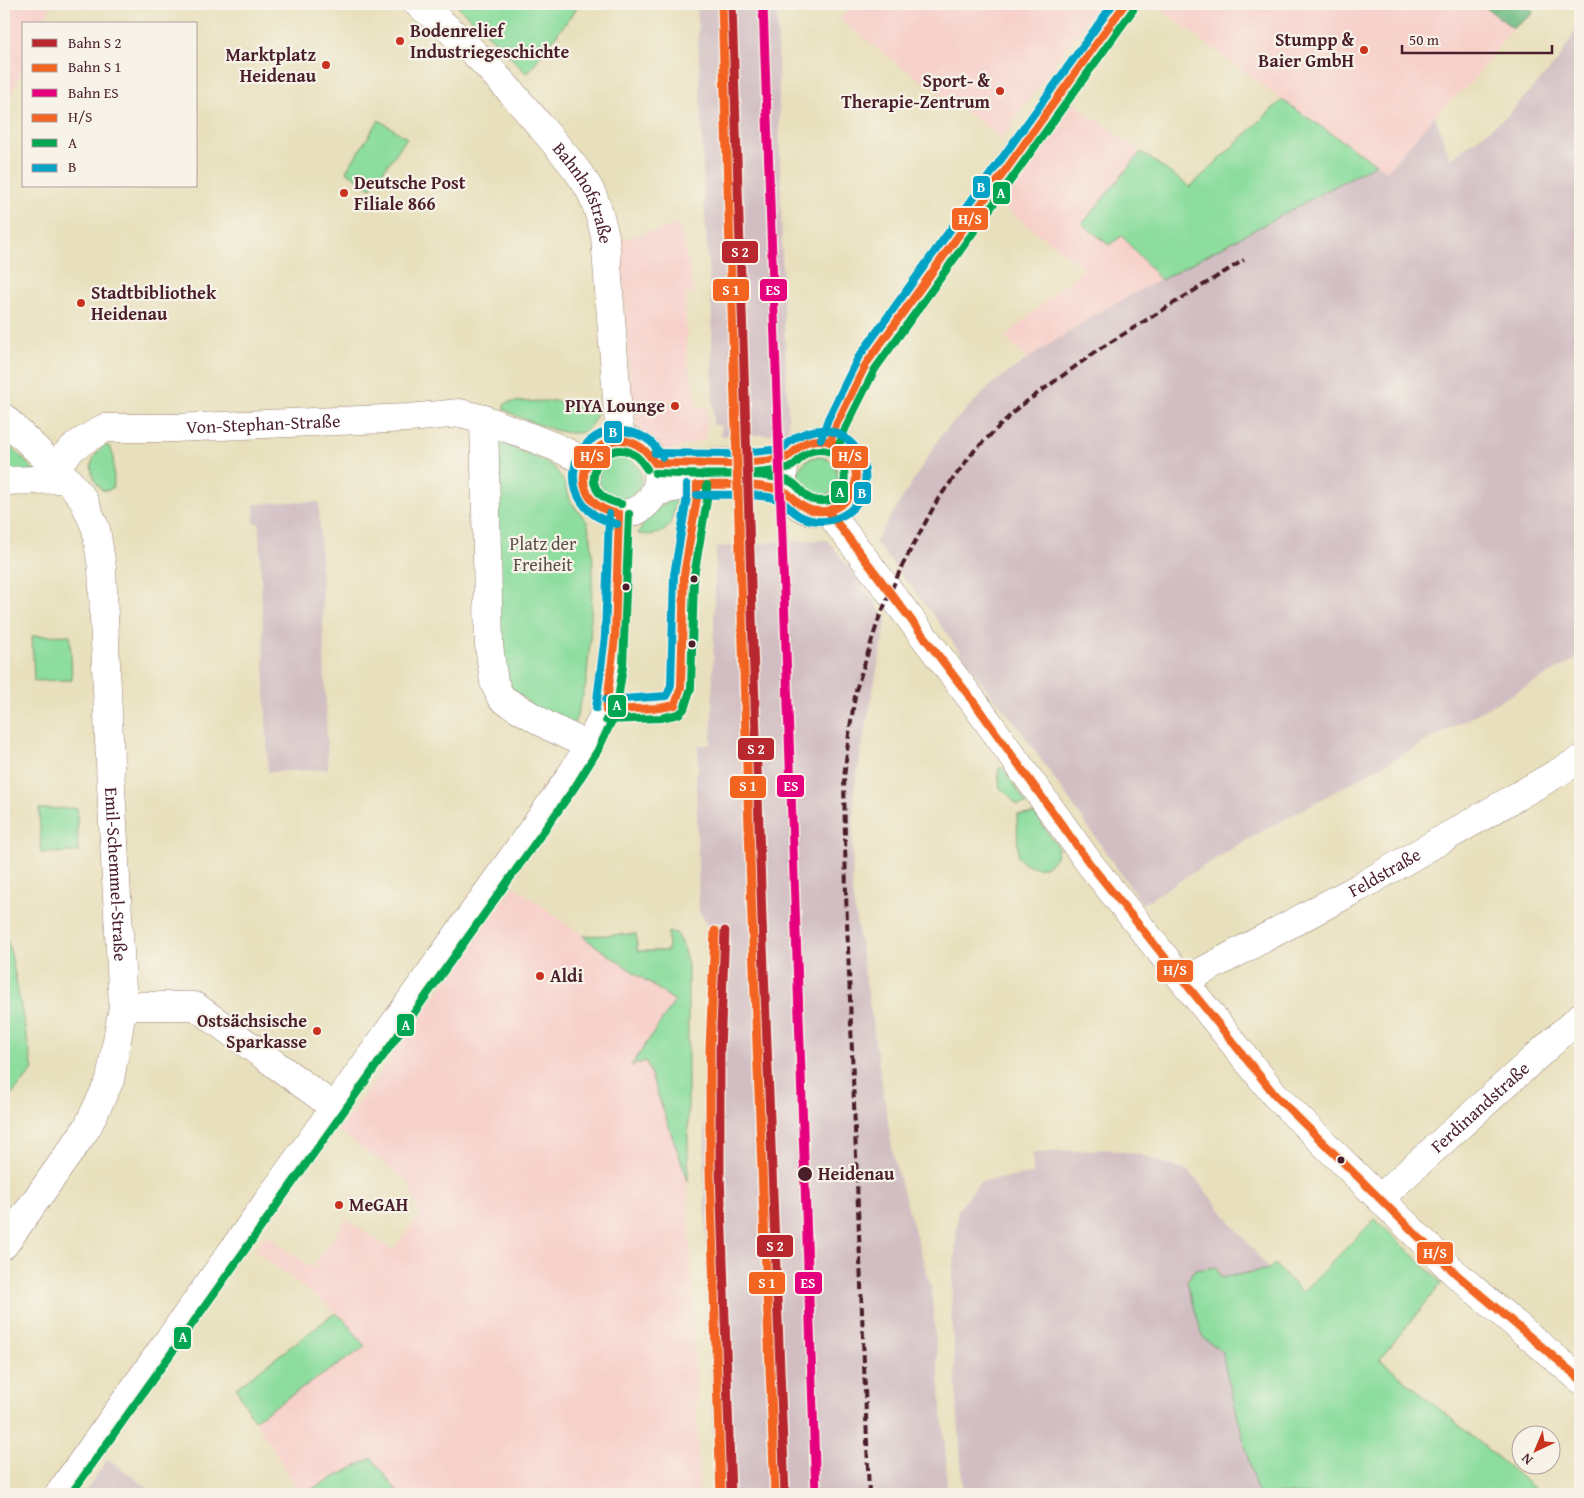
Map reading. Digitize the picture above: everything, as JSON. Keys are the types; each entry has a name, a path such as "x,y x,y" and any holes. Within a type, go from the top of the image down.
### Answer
{"street":[{"name":"Bahnhofstraße","path":"418,4 445,24 476,52 519,100 586,183 598,208 605,236 620,440"},
{"path":"830,442 837,423 866,364 1125,4"},
{"name":"Von-Stephan-Straße","path":"61,472 75,446 104,428 174,428 409,418 460,413 484,419"},
{"name":"Emil-Schemmel-Straße","path":"4,418 61,472 83,499 96,529 102,568 122,1006 110,1080 87,1128 4,1246"},
{"path":"587,462 558,448 484,419 489,645 494,682 501,698 557,731 589,746"},
{"path":"620,440 628,440 647,451 655,463 658,478 651,499 640,508 627,514 619,514 602,509 589,497 584,480 587,462 594,450 606,442 620,440"},
{"path":"814,440 830,442 840,446 853,462 855,483 846,501 837,507 828,511 809,511 792,500 787,491 783,474 788,457 807,442 814,440"},
{"path":"655,463 756,462 788,457"},
{"path":"4,481 61,472"},
{"path":"654,492 680,486 697,485 758,485 787,491"},
{"path":"828,511 973,701 1090,864 1275,1095 1455,1273 1580,1379"},
{"path":"59,1494 567,781 589,746 606,710 612,679 618,586 619,514"},
{"name":"Feldstraße","path":"1184,981 1358,888 1580,760"},
{"path":"122,1006 195,1006 334,1107"},
{"name":"Ferdinandstraße","path":"1380,1198 1580,1017"}],"shaded area":[{"path":"4,4 53,4 42,22 22,22 22,70 4,112"},
{"path":"697,4 777,4 783,300 789,434 720,436 721,426 713,425 712,317 705,219"},
{"path":"850,4 1098,4 1002,138 840,20"},
{"path":"1153,4 1484,4 1486,8 1513,28 1471,83 1435,115 1387,171 1282,100"},
{"path":"1580,24 1580,657 1238,845 1142,904 1014,721 988,691 932,613 875,542 942,434 992,384 1096,314 1376,164 1387,171 1435,115 1450,159 1506,117 1557,62"},
{"path":"1072,102 1141,152 1082,225 1122,236 1161,280 1096,314 1027,359 1005,337 1084,268 998,203"},
{"path":"680,224 694,292 685,295 687,357 698,406 708,408 705,439 665,453 637,426 632,411 620,240"},
{"path":"319,502 328,769 268,772 259,523 254,523 254,504"},
{"path":"828,540 887,619 854,789 852,893 894,1160 931,1287 946,1457 947,1494 715,1494 704,1173 708,926 699,911 696,772 698,772 698,745 711,745 716,547"},
{"path":"514,886 675,1001 631,1065 646,1060 688,1181 700,1494 399,1494 372,1459 302,1494 254,1420 364,1347 345,1320 255,1250 265,1234 312,1268 346,1219 393,1250 420,1215 408,1181 338,1131"},
{"path":"1106,1149 1138,1154 1190,1172 1269,1269 1221,1278 1216,1267 1195,1270 1203,1338 1221,1350 1256,1489 1260,1494 963,1494 951,1308 958,1210 981,1181 1033,1174 1033,1153"},
{"path":"108,1459 156,1494 83,1494"}],"green space":[{"path":"455,4 580,4 527,74"},
{"path":"1484,4 1532,4 1533,14 1513,28 1486,8"},
{"path":"1282,100 1376,164 1161,280 1122,236 1109,245 1082,224 1141,152 1190,187"},
{"path":"379,120 407,138 371,188 346,171"},
{"path":"591,400 596,403 594,420 585,431 575,433 542,426 504,409 504,405 508,402"},
{"path":"4,440 35,471 4,473"},
{"name":"Platz der Freiheit","path":"500,442 548,463 555,468 565,484 571,502 587,522 591,538 593,564 590,642 586,684 575,722 563,727 552,723 498,676 491,450"},
{"path":"104,446 109,446 113,454 114,485 110,489 102,490 94,479 91,468 95,456"},
{"path":"624,457 632,460 638,466 641,478 638,490 632,496 616,499 608,496 602,490 599,474 602,466 608,460"},
{"path":"818,457 829,460 835,466 838,477 835,488 829,494 818,497 807,494 801,488 798,477 801,466 807,460"},
{"path":"676,498 673,516 667,528 656,534 638,534 653,512"},
{"path":"70,635 72,680 34,681 32,636"},
{"path":"1000,767 1027,804 1017,805 1000,788 998,770"},
{"path":"77,808 78,852 41,853 39,809"},
{"path":"1035,814 1058,847 1053,861 1042,867 1030,865 1018,857 1017,815"},
{"path":"4,931 11,954 33,1070 4,1104"},
{"path":"668,932 676,933 683,947 688,965 688,1181 646,1061 631,1066 675,1001 583,936 636,934 637,951 668,951"},
{"path":"1375,1219 1442,1283 1380,1359 1512,1470 1512,1476 1520,1476 1541,1494 1260,1494 1256,1489 1221,1350 1203,1338 1187,1281 1195,1270 1216,1267 1221,1278 1269,1269 1274,1264 1302,1292"},
{"path":"335,1313 345,1320 365,1347 254,1420 236,1388"},
{"path":"372,1458 399,1494 302,1494"}],"railway":[{"path":"869,1494 846,895 844,778 856,690 879,618 902,566 938,499 974,451 1019,407 1101,348 1244,260"}],"transit line":[{"path":"722,4 752,919 775,1494"},
{"path":"732,4 762,919 785,1494"},
{"name":"B","path":"821,439 828,419 858,358 1113,4"},
{"name":"H/S","path":"830,442 837,423 866,364 1125,4"},
{"name":"A","path":"839,445 875,369 1133,10"},
{"name":"B","path":"655,453 731,454 782,449 789,442 805,433 823,430 841,435 849,441 860,455 865,472 865,483 857,503 842,516 823,521 802,517 774,498 745,495 697,495"},
{"name":"B","path":"617,524 596,516 583,503 575,488 574,471 579,455 589,442 604,433 623,431 638,434 648,440 663,457"},
{"name":"H/S","path":"655,463 732,464 783,459 790,456 807,442 817,440 835,444 843,449 854,464 856,474 855,484 848,498 836,508 820,511 804,507 782,490 747,485 697,485"},
{"name":"H/S","path":"619,514 599,506 587,493 584,478 587,463 596,451 608,442 624,441 642,448 655,463"},
{"name":"A","path":"655,473 721,475 756,473 772,471 790,467 810,452 824,450 832,453 841,462 845,477 841,491 830,500 822,501 807,497 791,482 782,479 745,475 697,475"},
{"name":"A","path":"621,504 605,498 596,488 594,477 597,466 604,457 613,451 625,451 638,458 647,469"},
{"name":"B","path":"606,700 667,696 671,685 674,575 687,497 687,485"},
{"name":"H/S","path":"606,710 660,708 675,705 681,687 684,575 697,498 697,485"},
{"name":"A","path":"606,720 661,718 679,714 684,709 691,688 694,576 707,500 707,485"},
{"name":"H/S","path":"828,511 973,701 1090,864 1275,1095 1455,1273 1580,1379"},
{"name":"B","path":"596,708 605,636 609,514"},
{"name":"H/S","path":"606,710 615,637 619,514"},
{"name":"A","path":"71,1494 575,787 598,750 616,712 623,667 629,514"},
{"path":"715,931 710,1050 710,1173 721,1494"},
{"path":"725,931 720,1050 720,1173 731,1494"}],"rail line":[{"name":"ES","path":"763,4 816,1494"}],"place":[{"name":"Bodenrelief Industriegeschichte","path":"400,41"},
{"name":"Stumpp & Baier GmbH","path":"1364,50"},
{"name":"Marktplatz Heidenau","path":"326,65"},
{"name":"Sport- & Therapie-Zentrum","path":"1000,91"},
{"name":"Deutsche Post Filiale 866","path":"344,193"},
{"name":"Stadtbibliothek Heidenau","path":"81,303"},
{"name":"PIYA Lounge","path":"675,406"},
{"name":"Aldi","path":"540,976"},
{"name":"Ostsächsische Sparkasse","path":"317,1031"},
{"name":"Heidenau","path":"805,1174"},
{"name":"MeGAH","path":"339,1205"}]}
